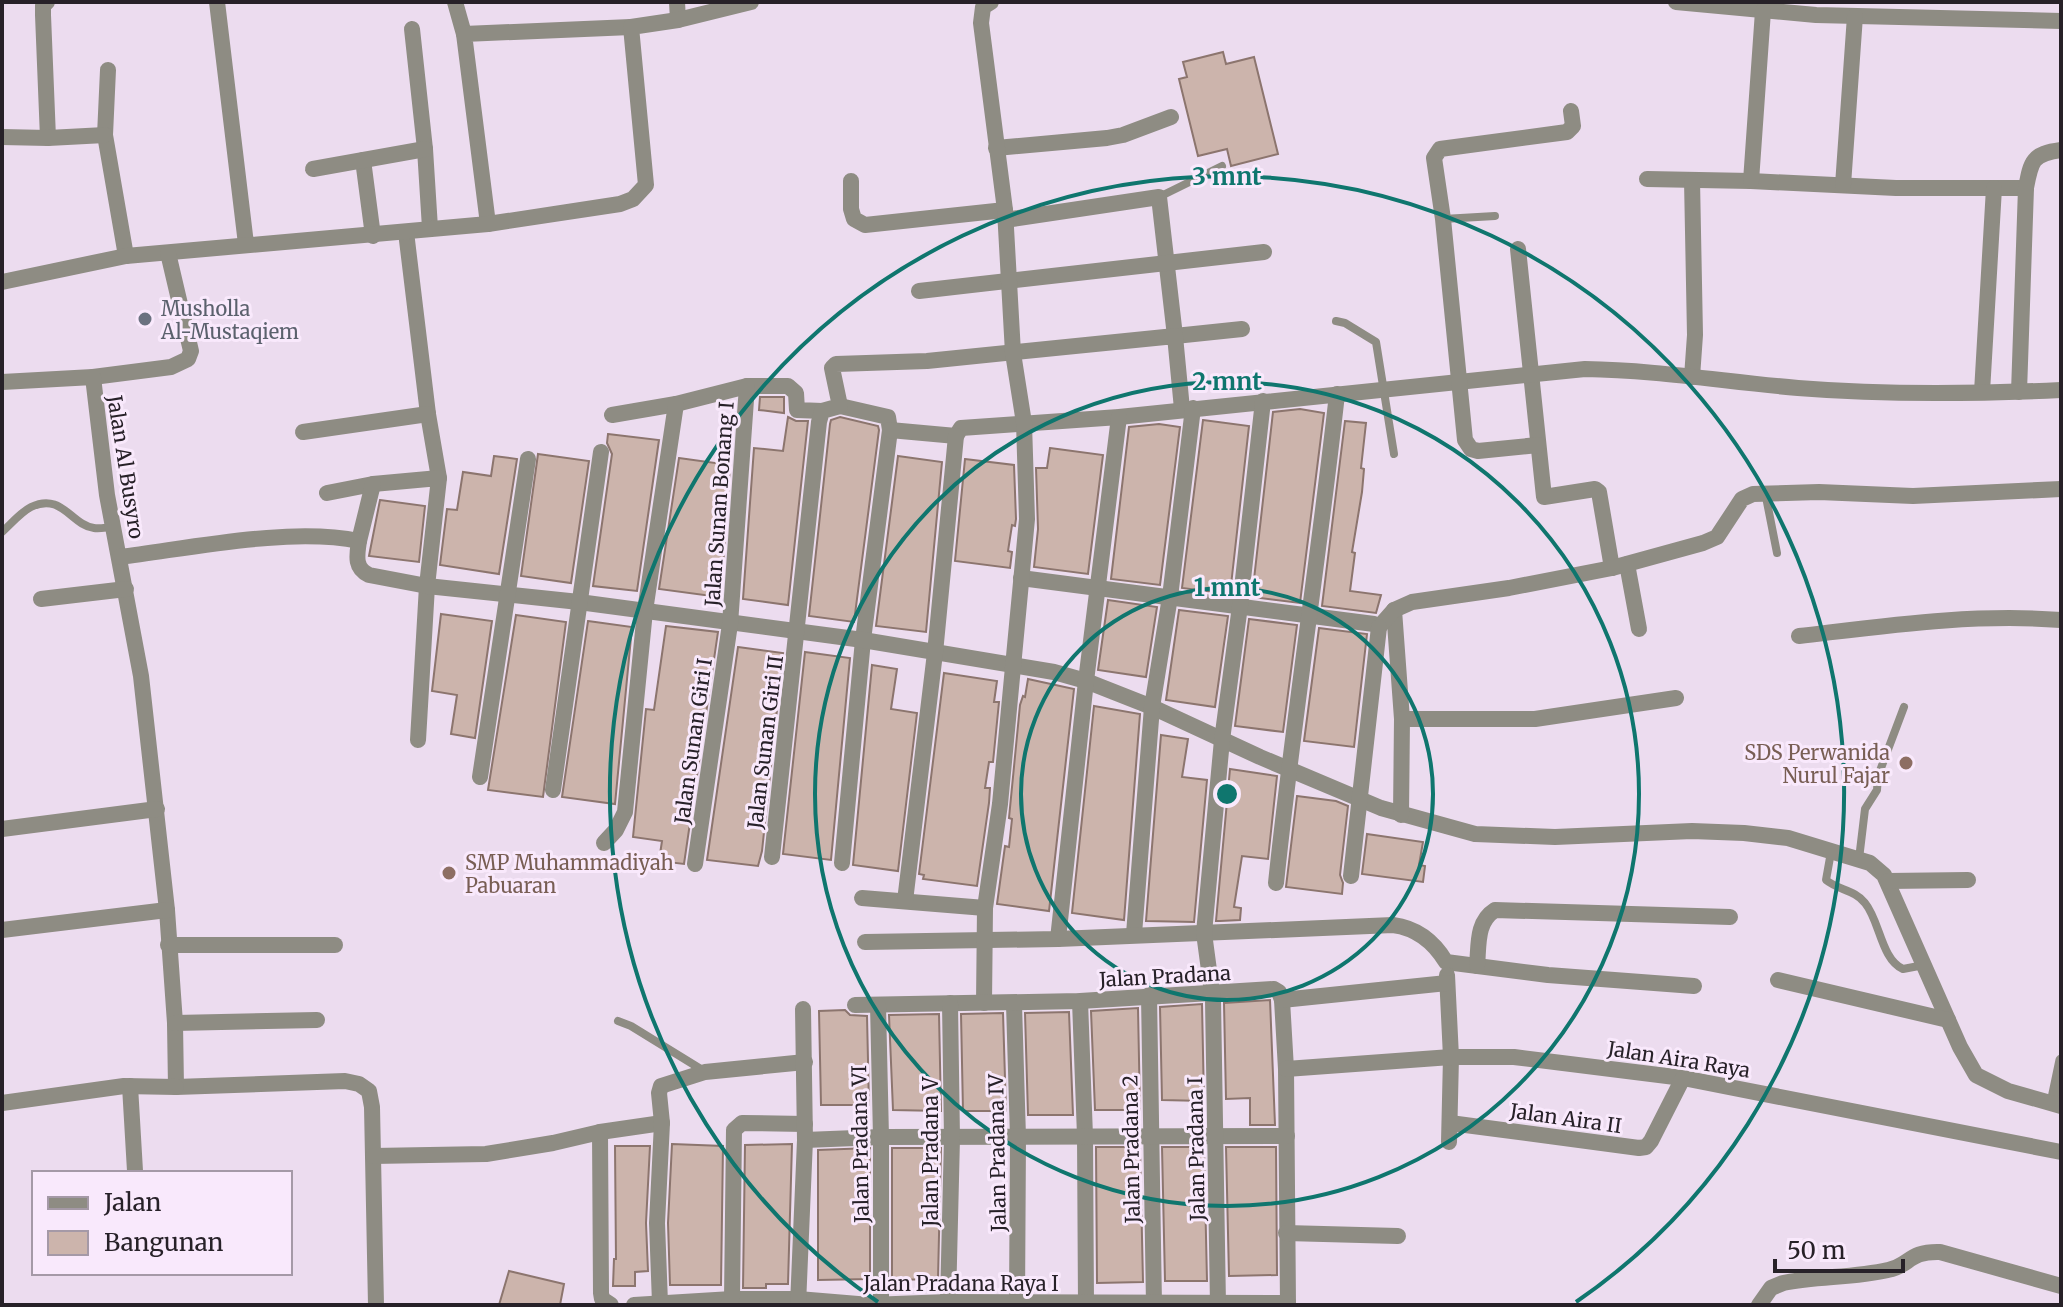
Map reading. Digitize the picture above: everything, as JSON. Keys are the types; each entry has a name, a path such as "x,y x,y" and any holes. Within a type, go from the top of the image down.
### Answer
{"street":[{"path":"47,2 43,5 43,15 48,138"},
{"path":"217,2 246,244"},
{"path":"455,2 464,34 488,224"},
{"path":"677,2 678,20"},
{"path":"464,34 631,27 678,20 751,2"},
{"path":"984,1003 985,908 1000,804 1028,482 1024,423 1013,353 1005,215 981,23 983,7 991,2"},
{"path":"1676,2 1855,16 2061,21"},
{"path":"1751,181 1763,11"},
{"path":"1843,185 1855,16"},
{"path":"2,282 126,256 488,224 620,204 641,192 646,185 631,27"},
{"path":"412,29 430,228"},
{"path":"108,70 105,135 126,256"},
{"path":"1538,445 1498,451 1471,449 1465,440 1434,158 1440,149 1567,132 1573,126 1571,111"},
{"path":"996,148 1115,137 1171,117"},
{"path":"2,137 105,135"},
{"path":"313,169 425,149"},
{"path":"2019,392 2026,188 2034,159 2042,153 2061,150"},
{"path":"363,160 373,236"},
{"path":"1647,179 1896,188 2026,188"},
{"path":"1692,180 1696,320 1692,377"},
{"path":"851,181 854,219 865,225 1005,215 1159,197 1175,336 1188,409 1170,597 1152,707 1134,934"},
{"path":"1982,392 1994,188"},
{"path":"406,232 439,478 427,586 418,740"},
{"path":"1518,249 1544,497 1595,489 1599,492 1639,629"},
{"path":"919,291 1264,252"},
{"path":"93,377 171,367 188,359 191,351 168,253"},
{"path":"840,406 832,372 836,364 927,361 1242,329"},
{"path":"905,901 935,653 956,436 961,428 1119,417 1585,369 1801,388 1982,392 2061,390"},
{"name":"Jalan Al Busyro","path":"2,382 93,377 107,495 141,676 157,809 175,1023 176,1087"},
{"path":"612,415 676,404 747,386 788,386 796,393 797,410 822,411 840,406 888,417 890,430 863,640 842,863"},
{"name":"Jalan Sunan Bonang I","path":"730,624 747,386"},
{"path":"1276,883 1337,394"},
{"name":"Jalan Pradana I","path":"1218,1304 1213,993 1204,933 1222,740 1263,401"},
{"path":"604,843 616,830 625,812 645,611 676,404"},
{"name":"Jalan Sunan Giri II","path":"772,857 822,411"},
{"path":"303,432 428,414"},
{"path":"1058,939 1119,417"},
{"path":"890,430 956,436"},
{"path":"553,790 601,452"},
{"path":"480,777 528,459"},
{"path":"327,493 373,484 439,478"},
{"path":"373,484 359,541 357,564 361,572 427,586 579,602 863,640 1086,681 1401,815 1475,834 1555,837 1722,831 1788,838 1870,863 1888,881 1948,1020 1976,1075 2008,1091 2056,1105 2061,1060"},
{"path":"1351,876 1379,627 1394,610 1412,602 1509,588 1620,566 1703,543 1717,537 1742,499 1765,491 1913,496 2061,489"},
{"path":"120,557 287,536 359,541"},
{"path":"1021,578 1379,627"},
{"path":"41,599 126,589"},
{"path":"1394,610 1402,719 1401,815"},
{"path":"1799,636 1914,623 2033,617 2061,620"},
{"name":"Jalan Sunan Giri I","path":"695,864 730,624"},
{"path":"1402,719 1535,719 1676,698"},
{"path":"2,829 157,809"},
{"path":"1888,881 1968,880"},
{"path":"862,898 985,908"},
{"path":"2,930 167,910"},
{"path":"1477,966 1481,923 1485,916 1495,910 1730,917"},
{"path":"865,942 1058,939 1393,925 1416,931 1440,951 1446,962 1451,1057 1449,1142"},
{"path":"168,945 335,945"},
{"path":"1446,962 1548,975 1694,986"},
{"path":"1778,980 1948,1020"},
{"name":"Jalan Pradana","path":"878,1005 1014,1004 1274,989 1282,1000 1447,983"},
{"name":"Jalan Pradana 2","path":"1149,995 1154,1304"},
{"name":"Jalan Pradana Raya I","path":"634,1305 730,1302 870,1305 948,1302 1288,1304 1286,1069 1282,1000"},
{"path":"1080,1001 1086,1304"},
{"name":"Jalan Pradana V","path":"948,1302 952,1138 950,1003"},
{"name":"Jalan Pradana IV","path":"1014,1004 1018,1304"},
{"path":"855,1005 878,1005"},
{"name":"Jalan Pradana VI","path":"878,1005 881,1305"},
{"path":"798,1302 805,1132 803,1009"},
{"path":"175,1023 317,1020"},
{"name":"Jalan Aira Raya","path":"1286,1069 1498,1055 1683,1078 2061,1152"},
{"path":"660,1303 657,1223 661,1086 705,1072 805,1062"},
{"name":"Jalan Aira II","path":"1450,1123 1646,1147 1683,1078"},
{"path":"2,1103 130,1086 345,1081 359,1084 369,1091 376,1305"},
{"path":"130,1086 135,1171"},
{"path":"373,1156 486,1154 662,1123"},
{"path":"730,1302 734,1130 742,1123 805,1132 881,1137 1287,1136"},
{"path":"600,1132 601,1293 602,1299 611,1305"},
{"path":"1286,1233 1398,1236"},
{"path":"1759,1305 1771,1288 1783,1283 1891,1270 1916,1254 1928,1251 2060,1281"}],"lane":[{"path":"1159,197 1222,166"},
{"path":"1443,219 1495,216"},
{"path":"1336,321 1345,323 1376,342 1394,454"},
{"path":"1765,491 1777,553"},
{"path":"2,532 29,508 51,503 71,512 83,524 94,528 114,527"},
{"path":"1859,860 1865,809 1879,785 1878,776 1904,707"},
{"path":"1831,852 1826,880 1863,899 1892,961 1903,969 1925,965"},
{"path":"618,1021 705,1072"}],"building":[{"path":"1223,52 1226,64 1254,57 1278,154 1231,166 1227,149 1198,156 1179,79 1187,77 1183,62"},
{"path":"760,397 784,397 784,413 759,410"},
{"path":"1300,409 1324,413 1300,603 1252,597 1273,412"},
{"path":"788,417 808,421 788,605 743,599 754,448 783,451"},
{"path":"840,417 878,426 879,430 854,622 809,616 830,424 831,420"},
{"path":"1203,420 1249,426 1230,594 1182,588"},
{"path":"1345,421 1366,423 1362,492 1352,552 1355,553 1350,591 1381,595 1376,613 1322,606"},
{"path":"1159,424 1180,427 1160,585 1111,579 1129,427"},
{"path":"608,434 659,440 637,591 593,586 612,454 607,443"},
{"path":"1050,448 1103,455 1088,574 1034,567 1038,529 1036,468 1047,468"},
{"path":"538,454 589,461 571,583 521,576"},
{"path":"494,456 517,459 499,574 440,565 447,509 457,510 463,472 491,476"},
{"path":"898,456 942,462 926,632 876,626"},
{"path":"679,458 730,465 719,597 659,589"},
{"path":"965,459 1014,465 1016,519 1015,526 1012,525 1008,551 1012,552 1010,568 955,561"},
{"path":"380,500 425,506 419,562 369,556"},
{"path":"1108,600 1157,607 1146,677 1098,670"},
{"path":"1179,610 1228,616 1215,707 1166,700"},
{"path":"441,614 492,621 475,738 451,734 457,695 432,691"},
{"path":"516,615 566,622 543,797 488,790"},
{"path":"1249,619 1297,625 1283,732 1235,726"},
{"path":"588,621 632,627 615,804 562,797"},
{"path":"666,626 718,632 684,864 659,861 662,841 633,837 646,709 654,710"},
{"path":"1319,628 1367,634 1354,747 1304,741"},
{"path":"738,647 783,653 758,866 707,860"},
{"path":"805,652 850,658 831,860 783,854"},
{"path":"872,665 897,669 891,709 917,713 898,871 853,865"},
{"path":"944,673 997,681 994,702 999,702 993,762 989,762 985,788 990,788 989,803 977,886 923,879 924,875 919,874"},
{"path":"1028,679 1074,689 1049,911 997,904 1005,846 1009,847 1020,705 1025,697"},
{"path":"1094,706 1140,714 1124,920 1072,913"},
{"path":"1161,735 1188,739 1182,777 1207,780 1194,922 1146,921"},
{"path":"1230,769 1277,776 1268,859 1242,856 1234,907 1241,908 1240,920 1216,921"},
{"path":"1297,796 1336,801 1348,806 1340,875 1342,894 1286,887"},
{"path":"1367,834 1423,842 1419,865 1425,866 1423,882 1362,874"},
{"path":"1270,1000 1275,1125 1250,1125 1250,1098 1226,1099 1224,1003"},
{"path":"1202,1004 1204,1101 1162,1100 1160,1007"},
{"path":"1138,1008 1140,1110 1095,1110 1091,1011"},
{"path":"845,1010 850,1015 867,1016 869,1105 821,1105 819,1011"},
{"path":"1069,1012 1073,1115 1028,1115 1025,1013"},
{"path":"1003,1013 1006,1111 963,1111 961,1014"},
{"path":"939,1014 941,1111 893,1110 889,1015"},
{"path":"672,1144 723,1146 721,1285 670,1285 668,1223"},
{"path":"792,1144 788,1284 743,1288 745,1145"},
{"path":"615,1146 650,1146 646,1223 648,1271 635,1272 635,1286 613,1286 616,1259"},
{"path":"1096,1147 1140,1147 1143,1282 1097,1283"},
{"path":"1162,1147 1204,1147 1207,1281 1165,1281"},
{"path":"1226,1147 1276,1147 1277,1275 1229,1276"},
{"path":"870,1148 870,1279 818,1280 818,1150"},
{"path":"892,1148 941,1148 938,1279 892,1280"},
{"path":"509,1271 564,1284 560,1305 499,1305"}],"place":[{"name":"Musholla Al-Mustaqiem","path":"145,319"},
{"name":"SDS Perwanida Nurul Fajar","path":"1906,763"},
{"name":"SMP Muhammadiyah Pabuaran","path":"449,873"}]}
